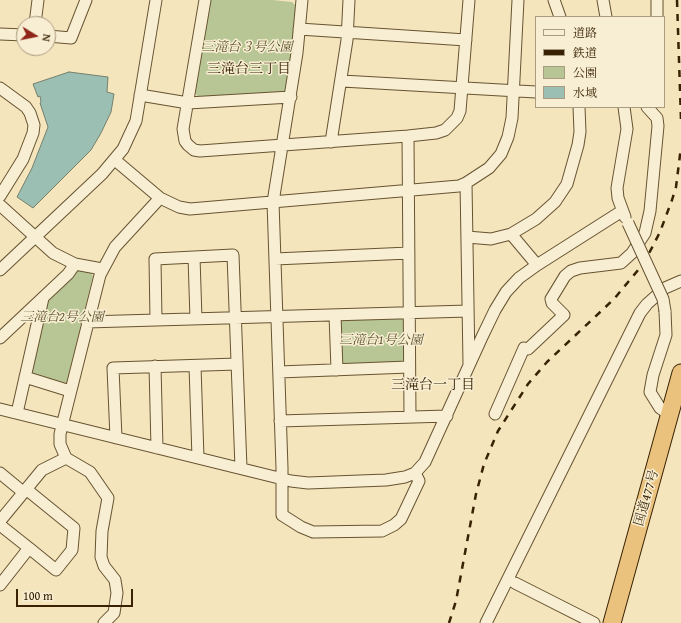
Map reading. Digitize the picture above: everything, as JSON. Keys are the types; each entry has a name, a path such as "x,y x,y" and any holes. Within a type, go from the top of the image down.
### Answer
{"highway":[{"name":"国道477号","path":"612,623 681,373"}],"street":[{"path":"36,16 38,0"},
{"path":"56,37 71,38 86,0"},
{"path":"0,270 115,160 130,136 136,121 156,0"},
{"path":"205,0 184,136 188,145 194,150 212,151 408,136 436,133 445,130 452,124 460,111 469,0"},
{"path":"301,0 291,97 273,202 282,515 297,525 310,531 320,533 374,532 388,529 401,519 419,481 415,473"},
{"path":"331,142 342,81 350,0"},
{"path":"115,160 160,198 179,207 201,209 459,186 489,168 505,146 512,118 512,90 518,0"},
{"path":"554,0 560,16"},
{"path":"603,0 606,16"},
{"path":"657,0 657,16"},
{"path":"299,29 466,40"},
{"path":"0,34 16,35"},
{"path":"342,81 535,92"},
{"path":"0,88 26,107 30,113 34,125 33,133 23,159 0,196"},
{"path":"140,95 188,104 291,97"},
{"path":"467,237 491,239 511,234 542,214 562,193 567,184 578,145 580,132 579,108"},
{"path":"624,108 627,129 617,188 622,211 663,299 666,336 653,375 650,392 660,408 670,415"},
{"path":"496,414 524,348 528,349 564,314 552,303 552,299 565,276 571,271 580,268 621,263 632,253 646,233 650,211 658,126 657,118 649,108"},
{"path":"408,136 410,417"},
{"path":"466,183 469,369"},
{"path":"104,623 114,613 117,593 115,580 104,566 101,557 102,531 108,498 90,472 66,458 59,440 97,282 102,269 115,247 160,198"},
{"path":"0,205 53,253 75,264 102,269"},
{"path":"0,409 198,458 308,483 386,480 405,477 415,473 425,462 495,310 506,292 520,278 537,265 622,211"},
{"path":"511,234 537,265"},
{"path":"275,259 408,253"},
{"path":"156,320 155,258 233,255 241,468"},
{"path":"194,257 196,319"},
{"path":"0,338 68,274 75,264"},
{"path":"486,623 640,313 646,304 665,288 681,281"},
{"path":"17,413 43,298"},
{"path":"88,322 468,311"},
{"path":"335,315 337,370"},
{"path":"116,438 113,368 237,364"},
{"path":"154,366 157,448"},
{"path":"195,366 198,458"},
{"path":"279,372 409,367"},
{"path":"25,377 70,391"},
{"path":"280,421 447,416"},
{"path":"0,521 42,470 66,458"},
{"path":"0,473 25,490 74,528 72,550 56,570 0,525"},
{"path":"0,585 29,548"},
{"path":"515,583 594,623"}],"green space":[{"name":"三滝台３号公園","path":"210,0 272,0 292,2 297,7 287,89 283,94 200,99 193,91"},
{"name":"三滝台2号公園","path":"82,269 90,271 93,276 65,389 29,376 46,301 75,271"},
{"name":"三滝台1号公園","path":"402,317 405,320 405,358 398,365 340,364 339,323 343,318"}],"water":[{"path":"69,72 108,77 107,92 114,94 111,112 91,150 33,208 17,197 32,168 48,127 40,103 40,96 38,97 33,84"}],"railway":[{"path":"677,0 681,120"},
{"path":"449,623 456,601 476,494 484,464 498,431 528,384 547,362 614,299 644,263 660,232 672,200 676,187 681,147"}],"district":[{"name":"三滝台三丁目","path":"249,69"},
{"name":"三滝台一丁目","path":"433,385"}]}
